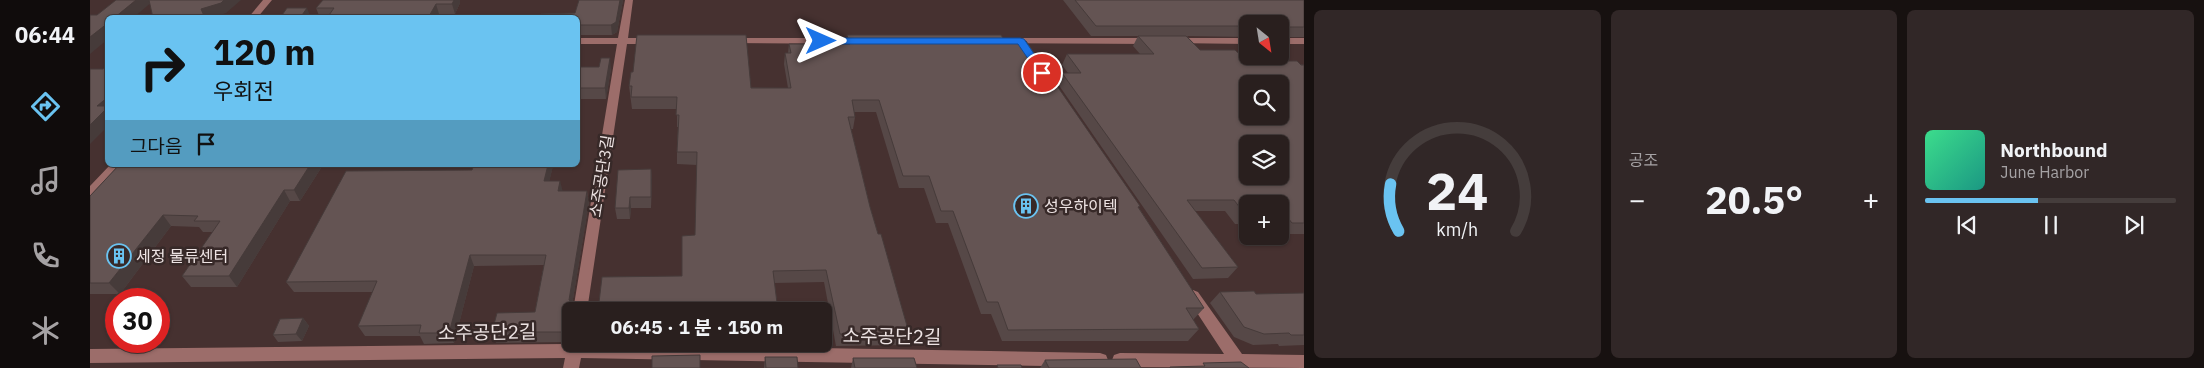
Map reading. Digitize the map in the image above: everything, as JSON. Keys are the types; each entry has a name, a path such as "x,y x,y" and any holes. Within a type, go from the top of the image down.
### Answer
{"street":[{"path":"255,15 268,0"},
{"name":"소주공단3길","path":"581,302 629,0"},
{"path":"580,41 662,41"},
{"path":"722,41 871,41"},
{"path":"981,41 1239,41"},
{"path":"1020,41 1032,57"},
{"path":"1289,41 1304,41"},
{"path":"90,194 115,167"},
{"path":"1188,288 1240,365"},
{"name":"소주공단2길","path":"90,356 562,347"},
{"path":"571,368 574,352"},
{"name":"소주공단2길","path":"760,352 1240,365 1304,362"}],"shaded area":[{"path":"90,0 1304,0 1304,368 90,368"}],"building":[{"path":"116,0 136,0 118,15 105,15 105,25 90,37 90,15 97,15"},
{"path":"149,0 224,0 221,3 201,9 204,15 152,15"},
{"path":"323,0 454,0 452,4 436,4 430,15 329,15 334,8 316,8"},
{"path":"579,0 620,0 616,22 611,25 580,25 580,15 541,15 575,13"},
{"path":"1075,0 1304,0 1304,27 1289,27 1289,15 1239,15 1239,26 1096,26"},
{"path":"287,8 307,8 302,15 282,15"},
{"path":"637,35 746,35 751,88 791,88 785,53 791,53 789,44 850,44 847,35 1001,35 1005,41 1026,41 1140,206 1138,207 1204,308 1186,308 1199,329 1008,330 998,302 987,302 953,211 941,211 929,176 903,176 879,100 852,100 855,117 848,117 870,207 878,234 881,234 909,333 840,334 826,270 773,271 777,302 599,302 602,277 682,276 682,236 695,235 697,152 677,152 679,115 676,115 677,97 631,97 632,86 629,86 631,72 633,72"},
{"path":"1138,36 1186,36 1200,50 1235,50 1239,54 1239,65 1289,65 1289,61 1297,61 1304,65 1304,223 1292,223 1289,219 1289,195 1239,195 1239,206 1234,200 1187,200 1238,267 1202,268 1062,73 1081,73 1067,54 1154,54"},
{"path":"601,58 610,58 605,88 580,88 580,67 599,67"},
{"path":"105,67 105,99 97,106 105,106 105,110 90,125 90,69"},
{"path":"117,167 309,167 294,190 284,190 229,276 182,276 220,221 194,221 198,216 163,215 109,283 90,283 90,196"},
{"path":"473,167 548,167 544,181 560,181 558,191 587,191 569,300 572,302 562,302 562,332 492,332 497,313 535,312 546,255 470,255 449,333 419,333 421,325 358,326 377,281 286,282 346,171 472,170"},
{"path":"651,169 651,197 630,197 629,208 615,208 618,170"},
{"path":"1254,291 1256,294 1304,293 1304,335 1291,335 1289,333 1264,334 1244,327 1220,292"},
{"path":"303,318 296,334 273,335 280,319"},
{"path":"700,355 700,368 652,368 652,356"},
{"path":"765,357 797,357 798,368 766,368"},
{"path":"853,358 914,358 917,368 855,368"},
{"path":"1136,359 1141,368 1049,368 1045,360"},
{"path":"1241,362 1249,368 1170,368 1205,366 1203,363"},
{"path":"997,365 1021,365 1022,368 998,368"}],"place":[{"name":"성우하이텍","path":"1026,206"},
{"name":"세정 물류센터","path":"119,256"}],"route":[{"path":"821,41 1020,41 1042,73"}]}
